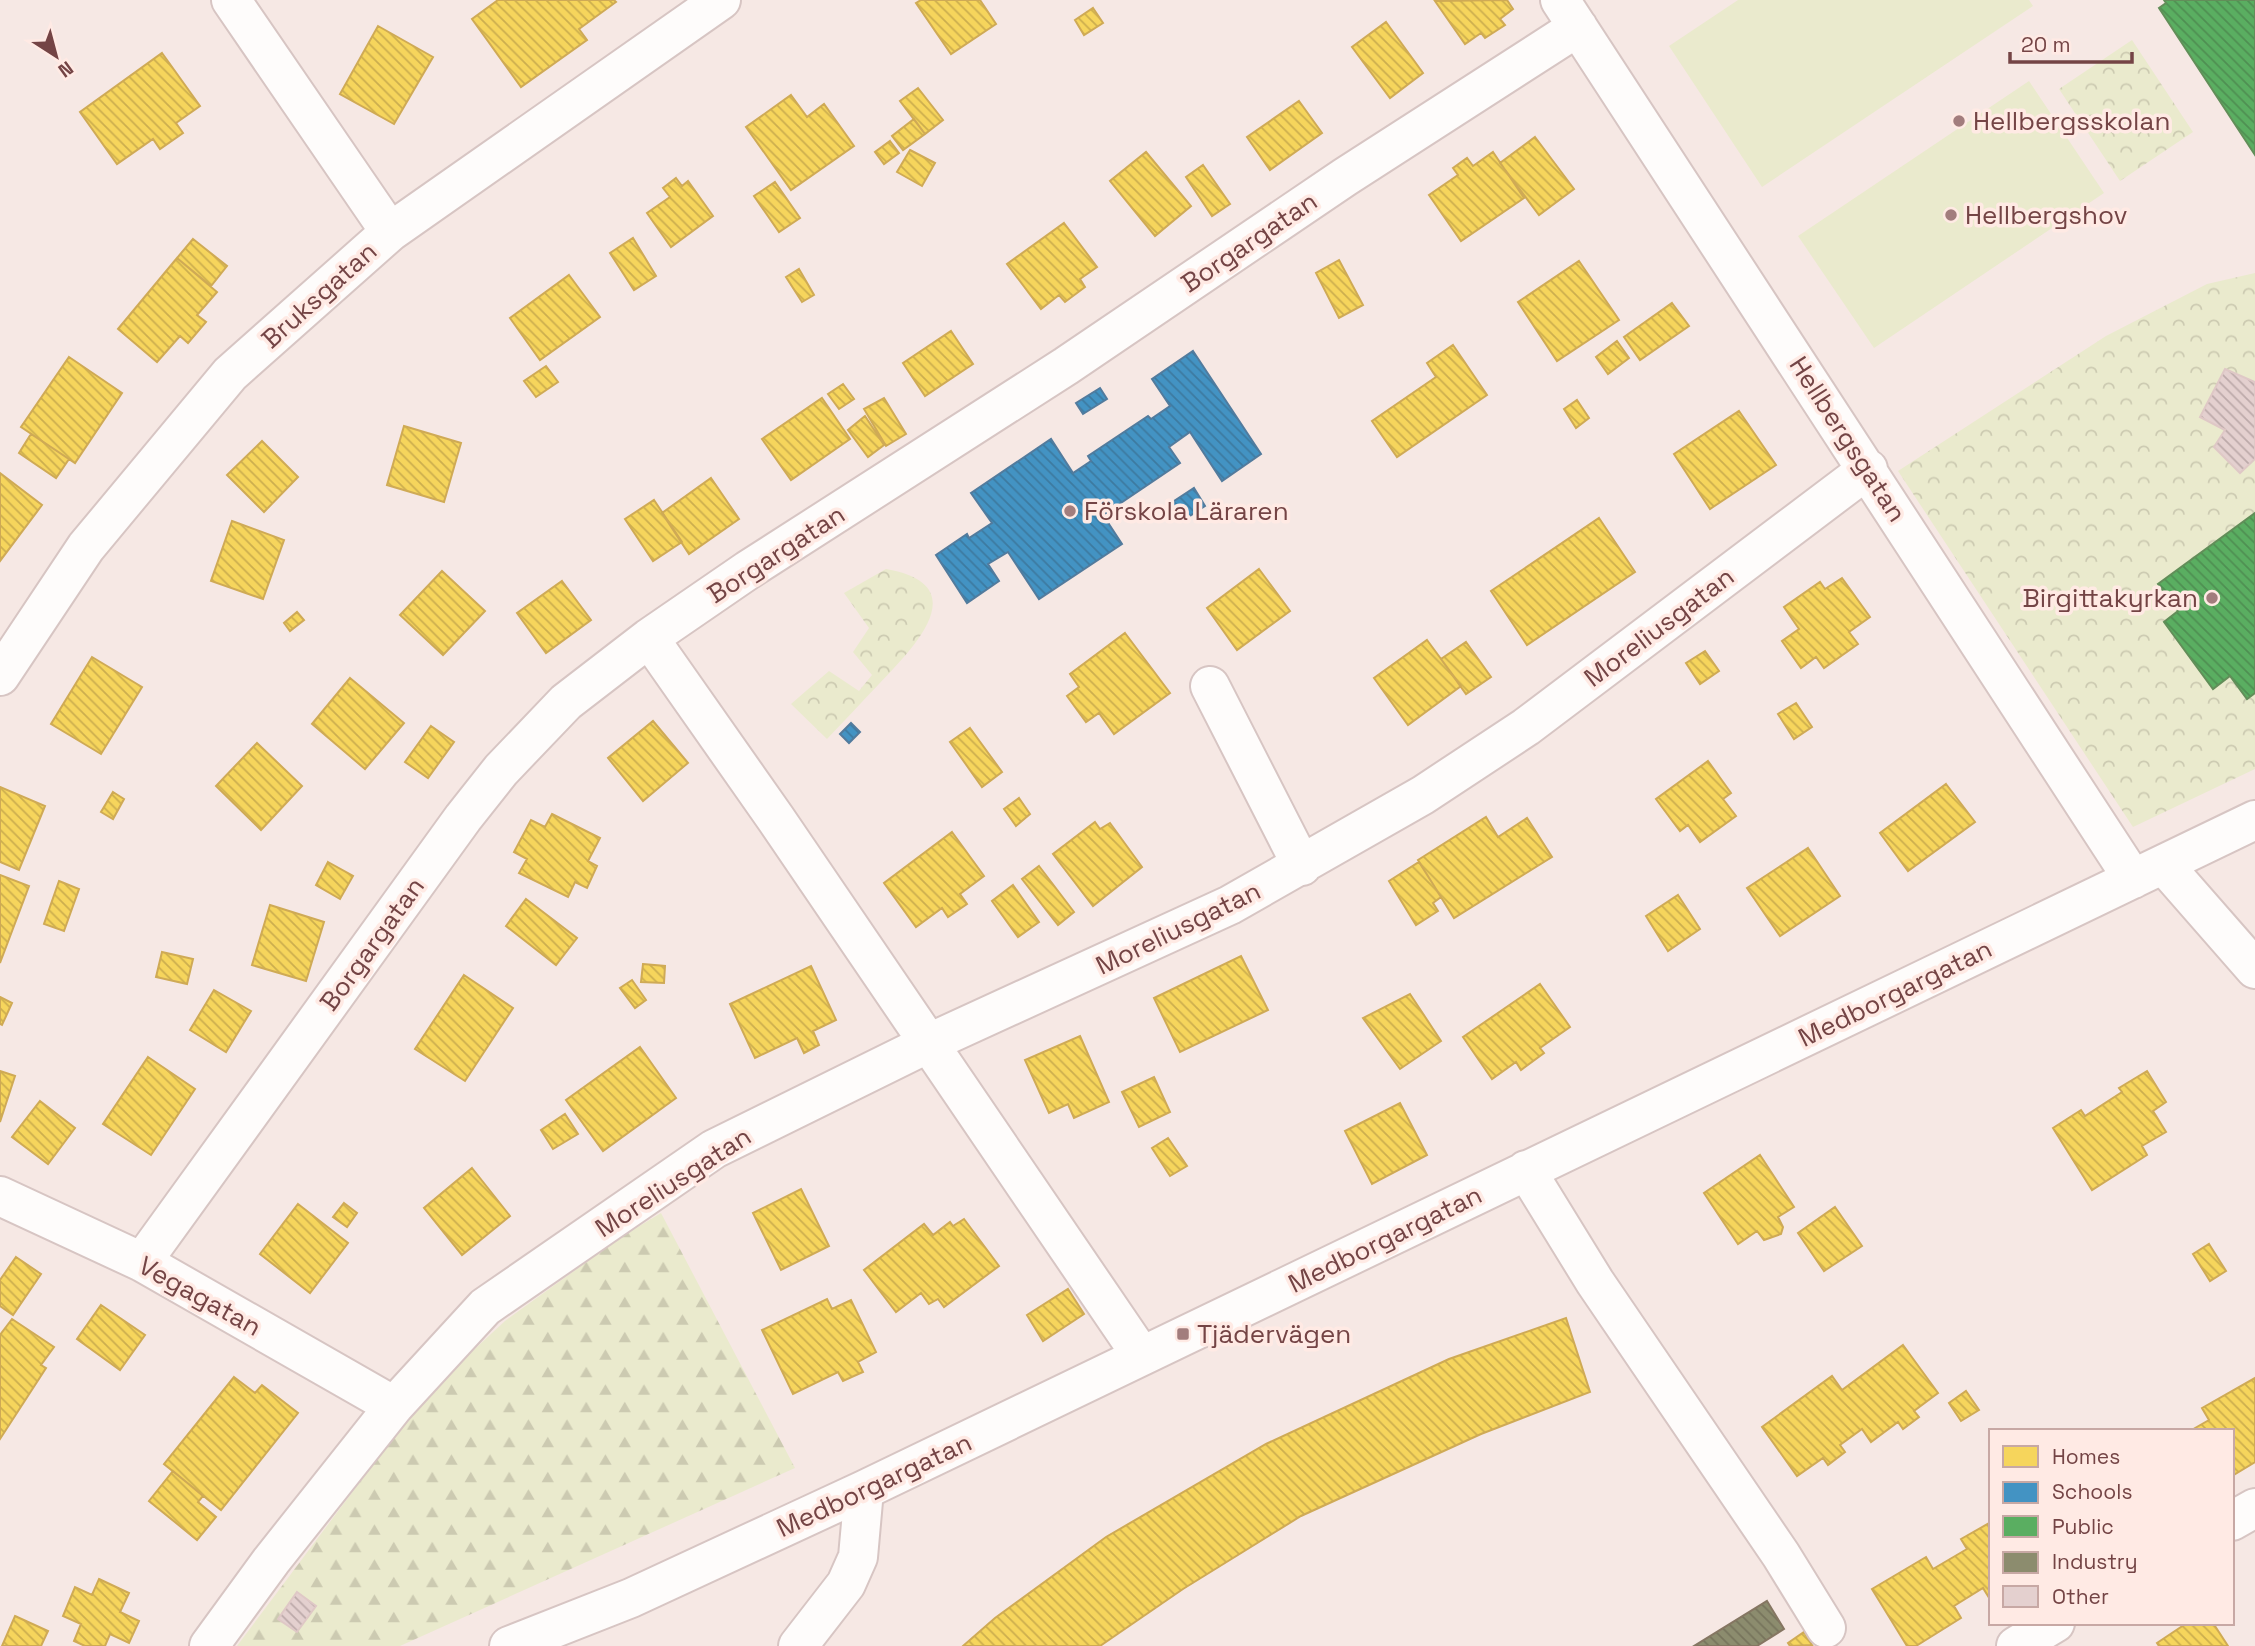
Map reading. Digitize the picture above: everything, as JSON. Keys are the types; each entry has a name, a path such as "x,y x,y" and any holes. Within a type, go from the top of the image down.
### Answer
{"street":[{"path":"231,0 390,232"},
{"name":"Bruksgatan","path":"0,676 86,547 230,374 390,232 721,0"},
{"name":"Hellbergsgatan","path":"1569,13 1868,469 2149,872 2255,970"},
{"name":"Borgargatan","path":"142,1262 501,770 566,702 649,638 748,570 1066,366 1345,177 1569,13"},
{"name":"Moreliusgatan","path":"209,1646 271,1561 394,1406 485,1307 714,1149 929,1043 1147,944 1302,866 1423,795 1526,727 1868,469"},
{"path":"649,638 1141,1355"},
{"path":"1210,686 1302,866"},
{"name":"Medborgargatan","path":"509,1646 631,1598 864,1490 2255,820"},
{"path":"1526,1170 1595,1282 1781,1555 1826,1628"},
{"name":"Vegagatan","path":"0,1196 142,1262 394,1406"},
{"path":"798,1646 846,1584 859,1557 864,1490"},
{"path":"2234,1520 2255,1508"},
{"path":"2016,1646 2052,1625"}],"green space":[{"path":"1738,0 2029,0 2033,6 1762,187 1669,46"},
{"path":"2132,40 2193,132 2120,181 2059,89"},
{"name":"Hellbergshov","path":"2029,81 2104,193 1874,348 1798,236"},
{"path":"2255,273 2255,769 2133,827 1898,471 2106,336 2207,284"},
{"path":"886,569 913,577 928,589 933,603 929,619 907,653 827,739 791,704 829,671 859,691 872,675 853,652 869,628 844,593"},
{"path":"661,1213 795,1468 400,1646 237,1646 425,1395 505,1321 618,1239"}],"building: Homes":[{"path":"498,0 616,2 579,29 587,40 521,87 472,19"},
{"path":"921,0 980,0 996,24 951,54 916,3"},
{"path":"1507,0 1513,9 1500,19 1505,25 1485,38 1481,33 1465,44 1435,1"},
{"path":"1093,8 1103,23 1084,35 1075,20"},
{"path":"1386,22 1423,73 1390,98 1352,47"},
{"path":"378,26 433,57 394,124 340,94"},
{"path":"162,53 200,106 176,123 183,133 160,149 153,139 117,164 80,112"},
{"path":"918,88 943,120 925,134 900,101"},
{"path":"791,95 807,117 824,104 854,146 791,190 746,127"},
{"path":"1299,101 1322,133 1270,170 1247,137"},
{"path":"914,119 925,134 903,150 892,136"},
{"path":"1535,137 1574,189 1539,215 1500,163"},
{"path":"890,141 899,153 884,164 875,152"},
{"path":"910,150 935,163 922,186 897,172"},
{"path":"1146,152 1191,206 1155,236 1110,181"},
{"path":"1493,152 1524,198 1461,241 1429,195 1458,175 1453,168 1467,158 1473,166"},
{"path":"1203,165 1230,204 1212,216 1186,177"},
{"path":"676,178 682,186 688,181 713,216 671,247 647,213 670,197 663,188"},
{"path":"775,182 800,218 779,232 754,196"},
{"path":"1064,223 1097,267 1080,279 1085,287 1065,302 1059,295 1041,309 1007,264"},
{"path":"633,238 656,276 634,290 610,253"},
{"path":"193,239 227,266 211,286 177,258"},
{"path":"177,258 217,292 197,315 206,322 188,343 180,336 157,362 118,329"},
{"path":"1339,260 1363,305 1339,318 1316,273"},
{"path":"1579,261 1619,320 1557,361 1518,302"},
{"path":"799,269 814,295 802,302 786,277"},
{"path":"569,275 600,317 540,360 510,318"},
{"path":"1672,303 1689,326 1640,360 1624,337"},
{"path":"951,331 973,364 925,396 903,363"},
{"path":"1617,341 1629,358 1608,374 1596,357"},
{"path":"1453,345 1487,395 1397,457 1372,421 1436,377 1427,363"},
{"path":"69,357 122,393 75,463 21,427"},
{"path":"546,366 558,382 536,397 524,381"},
{"path":"843,384 854,399 839,409 828,394"},
{"path":"822,398 850,439 791,480 762,439"},
{"path":"884,398 906,434 886,446 864,409"},
{"path":"1577,400 1589,418 1576,428 1564,409"},
{"path":"1739,411 1776,465 1710,509 1674,454"},
{"path":"865,416 884,445 868,457 848,430"},
{"path":"404,426 461,443 444,502 387,485"},
{"path":"31,434 69,459 56,478 19,453"},
{"path":"262,441 298,477 264,512 227,475"},
{"path":"0,473 42,505 0,561"},
{"path":"711,478 739,519 689,554 662,513"},
{"path":"654,500 682,542 653,561 625,519"},
{"path":"1599,518 1635,572 1527,645 1491,591"},
{"path":"232,521 284,540 263,599 211,581"},
{"path":"1259,569 1290,611 1237,650 1207,608"},
{"path":"442,571 485,611 443,655 400,615"},
{"path":"1842,578 1870,617 1849,632 1858,644 1824,668 1816,657 1801,668 1782,641 1799,629 1784,607 1820,582 1825,589"},
{"path":"562,581 591,620 546,653 517,613"},
{"path":"297,612 304,620 290,631 284,623"},
{"path":"1125,633 1170,693 1114,734 1099,713 1086,722 1067,696 1079,687 1070,674"},
{"path":"1427,640 1461,686 1408,725 1374,678"},
{"path":"1466,642 1491,677 1466,694 1441,659"},
{"path":"1705,651 1719,671 1700,684 1686,663"},
{"path":"92,657 142,687 101,754 51,724"},
{"path":"350,678 404,723 365,769 312,724"},
{"path":"1796,703 1812,727 1794,739 1778,714"},
{"path":"653,721 688,763 643,801 608,758"},
{"path":"431,726 454,742 428,778 405,762"},
{"path":"970,728 1002,772 982,787 950,742"},
{"path":"257,743 302,786 261,830 216,786"},
{"path":"1708,761 1731,793 1723,799 1736,816 1700,842 1688,825 1680,831 1656,799"},
{"path":"1946,784 1975,822 1908,871 1880,833"},
{"path":"0,787 45,806 19,870 0,862"},
{"path":"113,792 124,799 113,819 101,812"},
{"path":"1019,798 1030,814 1016,826 1004,809"},
{"path":"552,814 600,838 588,861 597,866 587,888 575,882 568,897 519,873 527,859 514,852 531,820 545,827"},
{"path":"1486,817 1498,837 1527,818 1552,857 1454,918 1418,860"},
{"path":"1095,822 1100,829 1110,823 1142,867 1093,906 1053,854"},
{"path":"952,832 984,876 960,894 967,904 948,917 942,908 916,927 884,883"},
{"path":"1808,848 1840,896 1780,936 1747,888"},
{"path":"328,862 353,876 340,899 316,885"},
{"path":"1419,862 1441,897 1433,903 1438,911 1416,925 1389,881"},
{"path":"1039,866 1074,912 1058,925 1022,879"},
{"path":"0,875 29,886 0,963"},
{"path":"59,881 79,889 64,931 44,924"},
{"path":"1013,885 1039,922 1018,937 992,901"},
{"path":"1678,895 1700,929 1668,951 1646,916"},
{"path":"526,899 577,938 556,965 506,926"},
{"path":"270,905 324,922 306,981 252,965"},
{"path":"162,952 193,959 187,984 156,977"},
{"path":"1241,956 1268,1010 1180,1052 1154,998"},
{"path":"643,964 665,966 664,983 641,982"},
{"path":"811,966 836,1020 813,1031 819,1045 804,1053 797,1038 755,1058 730,1004"},
{"path":"464,975 513,1008 465,1081 415,1049"},
{"path":"632,980 646,1000 635,1008 620,988"},
{"path":"1540,984 1570,1027 1540,1048 1544,1053 1521,1070 1516,1062 1492,1079 1463,1037"},
{"path":"214,990 251,1011 226,1052 190,1030"},
{"path":"1410,994 1441,1041 1400,1069 1363,1018"},
{"path":"0,997 12,1003 2,1025 0,1024"},
{"path":"1080,1036 1109,1102 1074,1118 1068,1104 1049,1113 1025,1060"},
{"path":"640,1047 676,1098 603,1151 566,1100"},
{"path":"148,1057 195,1089 151,1155 103,1124"},
{"path":"0,1071 15,1076 0,1122"},
{"path":"2147,1071 2166,1102 2153,1111 2166,1132 2142,1146 2147,1155 2092,1190 2053,1128 2081,1110 2085,1116 2122,1092 2119,1088"},
{"path":"1154,1077 1170,1112 1139,1127 1122,1092"},
{"path":"40,1101 75,1128 48,1164 12,1137"},
{"path":"1400,1103 1427,1155 1372,1184 1345,1131"},
{"path":"565,1114 578,1134 553,1149 541,1130"},
{"path":"1168,1138 1187,1166 1170,1176 1152,1148"},
{"path":"1760,1155 1794,1207 1778,1217 1783,1227 1781,1234 1764,1240 1757,1231 1738,1244 1704,1193"},
{"path":"472,1168 510,1216 462,1255 424,1208"},
{"path":"801,1189 829,1246 781,1270 753,1213"},
{"path":"344,1203 357,1213 347,1227 333,1217"},
{"path":"298,1204 348,1243 310,1293 260,1254"},
{"path":"1835,1207 1862,1246 1824,1271 1798,1233"},
{"path":"964,1219 999,1266 944,1307 938,1299 929,1304 921,1293 896,1312 864,1270 924,1224 933,1235 950,1222 953,1226"},
{"path":"2209,1244 2226,1271 2210,1281 2193,1254"},
{"path":"16,1257 41,1274 13,1315 0,1306 0,1280"},
{"path":"1068,1289 1084,1314 1043,1341 1027,1315"},
{"path":"827,1299 832,1309 851,1300 876,1352 858,1362 863,1372 843,1381 838,1372 793,1394 762,1330"},
{"path":"101,1305 145,1335 120,1370 77,1339"},
{"path":"1566,1318 1590,1392 1481,1434 1301,1516 1183,1589 1100,1646 963,1646 995,1618 1106,1537 1266,1444 1449,1359"},
{"path":"12,1319 54,1347 41,1365 46,1368 0,1439 0,1335"},
{"path":"1903,1345 1938,1393 1914,1411 1919,1417 1903,1429 1898,1422 1871,1442 1862,1429 1840,1445 1845,1452 1828,1465 1823,1458 1797,1476 1762,1427 1832,1376 1842,1390"},
{"path":"234,1377 255,1393 262,1385 298,1413 221,1510 164,1464"},
{"path":"2255,1378 2255,1462 2234,1475 2234,1429 2193,1429 2209,1420 2202,1408"},
{"path":"1966,1391 1979,1410 1961,1421 1949,1403"},
{"path":"173,1471 203,1496 198,1502 216,1517 197,1540 149,1501"},
{"path":"1989,1523 1989,1598 1983,1588 1954,1606 1961,1618 1916,1646 1907,1646 1872,1589 1926,1557 1933,1569 1967,1549 1961,1539"},
{"path":"99,1579 129,1593 120,1612 139,1621 129,1643 110,1634 105,1646 85,1646 74,1641 81,1624 63,1616 75,1587 92,1595"},
{"path":"15,1616 48,1631 41,1646 2,1646"},
{"path":"2184,1625 2214,1625 2228,1646 2159,1646 2157,1643"},
{"path":"1804,1632 1812,1645 1790,1646 1788,1643"}],"building: Schools":[{"path":"1193,351 1261,454 1222,481 1190,432 1169,447 1180,463 1103,515 1122,544 1039,599 1008,552 988,564 999,581 967,603 936,555 967,534 969,538 992,523 971,493 1051,439 1073,473 1091,461 1088,456 1148,416 1151,419 1170,406 1152,379"},
{"path":"1100,388 1107,399 1083,414 1076,403"},
{"path":"1194,488 1205,506 1182,521 1171,503"},
{"path":"851,723 860,732 849,743 840,734"}],"building: Public":[{"path":"2164,0 2255,0 2255,155 2159,8 2166,3"},
{"name":"Birgittakyrkan","path":"2255,513 2255,693 2247,699 2230,676 2213,689 2164,622 2178,611 2158,584"}],"building: Industry":[{"path":"1767,1601 1784,1629 1757,1646 1694,1646"}],"building: Other":[{"path":"2225,369 2255,382 2255,459 2240,473 2214,447 2225,430 2200,417"},
{"path":"297,1592 316,1606 297,1632 278,1619"}],"place":[{"name":"Hellbergsskolan","path":"1959,121"},
{"name":"Hellbergshov","path":"1951,215"},
{"name":"Förskola Läraren","path":"1070,511"},
{"name":"Birgittakyrkan","path":"2212,598"},
{"name":"Tjädervägen","path":"1183,1334"}]}
